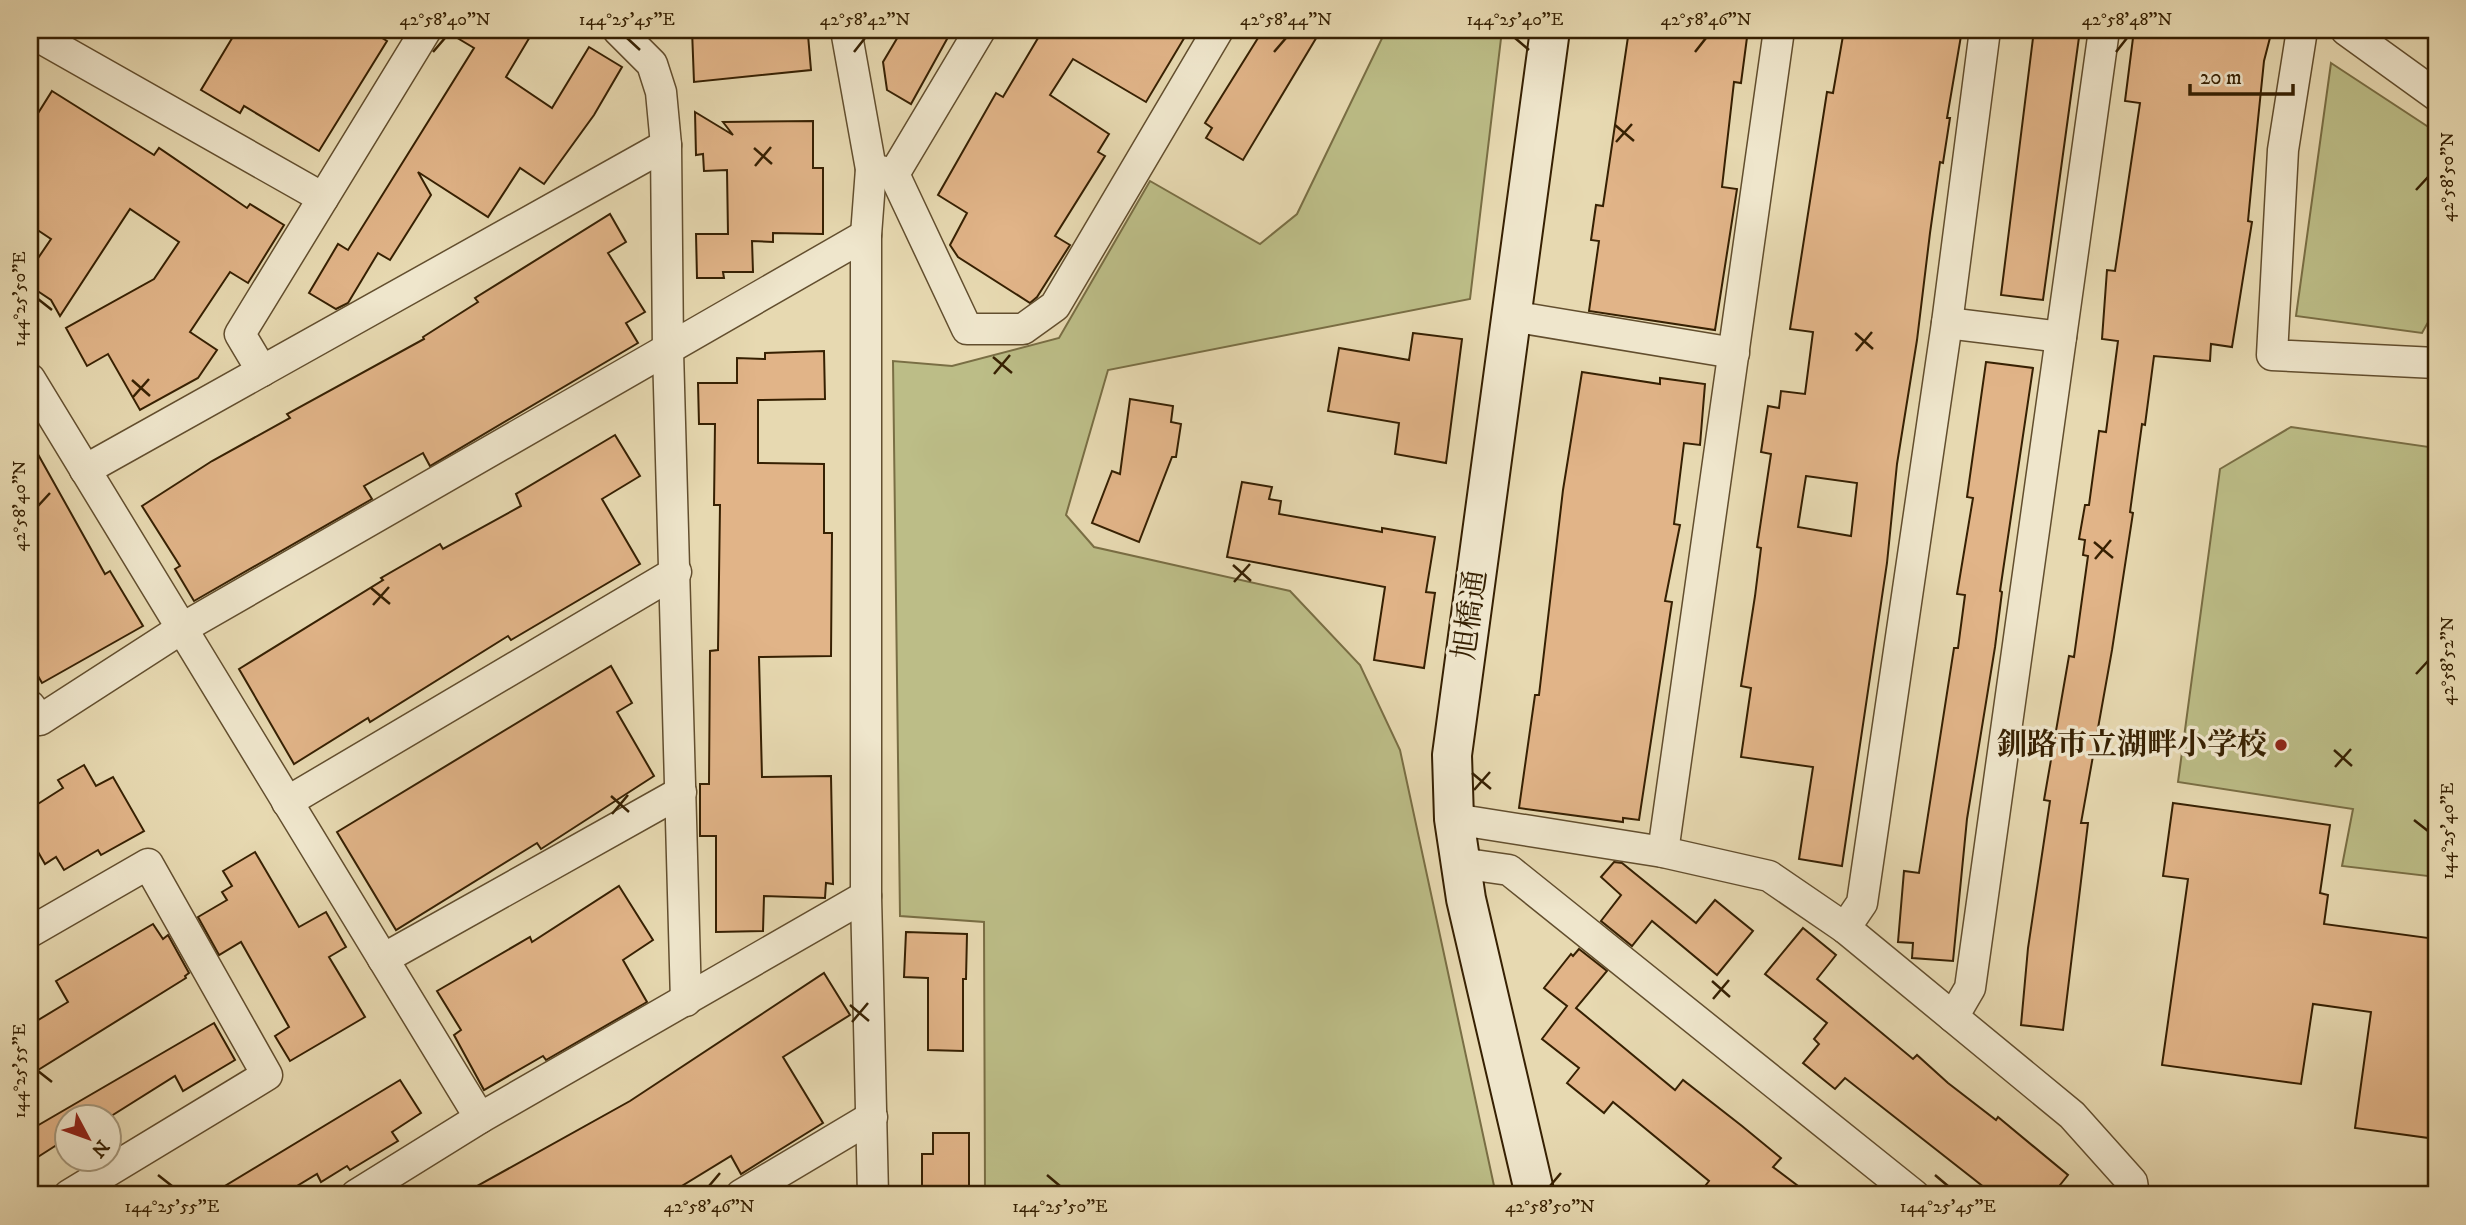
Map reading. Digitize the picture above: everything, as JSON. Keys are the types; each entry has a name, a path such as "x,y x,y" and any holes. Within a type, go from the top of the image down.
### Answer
{"street":[{"path":"262,371 240,334 426,30"},
{"path":"618,30 652,64 661,92 666,145 667,351 676,572 686,1001"},
{"path":"846,30 882,171 967,329 1023,330 1055,306 1218,30"},
{"path":"873,1195 866,896 866,235 882,171 980,30"},
{"name":"旭橋通","path":"1539,1191 1460,863 1454,819 1452,755 1550,30"},
{"path":"1663,852 1779,30"},
{"path":"1845,928 1861,903 1947,324 1985,30"},
{"path":"1953,1017 1970,988 2104,30"},
{"path":"2302,30 2283,150 2272,355 2433,356"},
{"path":"2346,30 2436,95"},
{"path":"30,32 323,198"},
{"path":"85,470 666,145"},
{"path":"30,706 40,720 181,629 866,235"},
{"path":"1511,316 1734,353"},
{"path":"1947,324 2061,337"},
{"path":"30,379 480,1118"},
{"path":"287,802 676,572"},
{"path":"383,959 681,792"},
{"path":"1454,819 1663,852 1769,876 1845,928 2072,1115 2132,1182 2134,1195"},
{"path":"1460,863 1509,870 1914,1195"},
{"path":"30,932 148,864 267,1075 69,1195"},
{"path":"356,1195 480,1118 866,896"},
{"path":"741,1195 773,1187 872,1117"}],"green space":[{"path":"1386,30 1502,30 1470,299 1108,370 1066,515 1094,547 1290,591 1360,665 1400,750 1496,1195 985,1195 984,922 900,916 893,361 952,366 1059,338 1150,181 1260,244 1297,214"},
{"path":"2331,63 2436,132 2436,308 2422,333 2296,316"},
{"path":"2291,427 2436,448 2436,877 2342,866 2353,809 2178,782 2220,469"}],"building":[{"path":"237,30 369,30 387,41 319,151 244,106 240,113 201,90"},
{"path":"444,30 534,30 506,77 552,108 589,47 622,67 594,115 544,184 520,168 488,217 418,172 431,195 390,260 378,253 348,303 336,309 309,293 338,244 348,250 474,48"},
{"path":"692,30 732,30 736,35 800,30 800,36 808,35 811,70 694,82"},
{"path":"902,30 952,30 911,104 887,90 883,62"},
{"path":"1025,30 1189,30 1146,102 1073,59 1050,95 1109,134 1098,152 1105,156 1055,236 1070,245 1037,297 1030,303 958,257 950,245 967,213 938,195 996,93 1003,97 1038,38"},
{"path":"1263,30 1321,30 1243,160 1206,138 1212,128 1205,123"},
{"path":"1629,30 1748,30 1741,83 1734,82 1722,187 1737,189 1715,330 1589,311 1599,241 1591,240 1596,205 1603,206"},
{"path":"1844,30 1962,30 1947,118 1950,118 1943,163 1940,162 1917,340 1897,464 1887,563 1842,866 1799,859 1813,767 1741,757 1751,688 1741,686 1755,596 1761,548 1757,547 1771,454 1761,452 1768,406 1779,408 1781,391 1805,394 1813,332 1790,329 1827,92 1833,93","holes":["1806,476 1857,483 1851,536 1798,527"]},
{"path":"2034,30 2080,30 2043,300 2001,295"},
{"path":"2134,30 2272,30 2264,61 2248,221 2252,222 2232,347 2211,344 2210,361 2154,356 2145,425 2142,424 2130,512 2133,513 2112,650 2081,823 2088,823 2063,1030 2021,1025 2028,948 2050,801 2044,800 2069,656 2074,657 2088,556 2083,555 2085,540 2079,539 2085,505 2089,505 2099,431 2106,432 2118,341 2102,339 2107,270 2115,271 2140,103 2125,101"},
{"path":"52,91 154,155 159,148 247,208 250,204 284,225 248,283 230,272 190,332 217,350 198,378 140,410 108,354 87,366 66,328 154,279 179,242 130,209 60,316 51,300 30,286 30,270 51,239 30,225 30,126"},
{"path":"695,112 733,135 723,122 813,121 813,168 823,168 823,234 773,233 773,242 752,241 753,272 723,272 724,278 697,278 696,234 728,234 727,170 704,171 703,154 696,155"},
{"path":"610,214 626,242 608,253 645,312 626,323 638,343 430,466 423,453 364,486 372,499 194,601 175,569 180,566 142,506 212,461 290,418 287,414 424,339 423,337 478,302 475,298"},
{"path":"1413,333 1462,339 1446,463 1395,454 1399,423 1328,411 1339,348 1409,360"},
{"path":"824,351 825,399 758,400 758,463 824,464 824,533 832,533 831,656 759,657 762,777 831,776 833,884 826,883 825,898 764,896 763,931 716,932 716,836 700,836 700,784 709,784 710,651 718,650 720,505 714,505 715,424 699,424 698,383 737,383 737,358 765,359 765,353"},
{"path":"1986,362 2033,368 2000,591 1995,647 1967,819 1953,961 1912,958 1913,943 1898,942 1904,871 1919,873 1954,648 1958,648 1965,595 1957,594 1973,498 1967,497"},
{"path":"1582,372 1660,384 1660,378 1705,384 1700,445 1684,443 1674,524 1680,525 1665,601 1672,602 1639,820 1623,818 1623,822 1519,808 1535,695 1539,695 1563,490"},
{"path":"1130,399 1173,406 1171,422 1181,424 1176,457 1172,457 1139,542 1092,523 1112,471 1120,474"},
{"path":"615,435 640,476 602,499 640,564 511,640 508,636 370,722 368,718 294,764 239,669 383,580 381,578 440,544 443,549 521,506 516,494"},
{"path":"30,440 105,574 110,571 143,626 42,683 30,662"},
{"path":"1242,482 1272,487 1269,499 1281,501 1279,514 1382,532 1382,528 1435,537 1426,592 1435,593 1424,668 1374,660 1385,587 1227,557"},
{"path":"611,666 632,703 617,712 654,776 541,849 537,843 396,930 337,832"},
{"path":"84,765 96,786 113,777 144,831 101,855 98,850 64,870 56,857 45,864 30,838 30,809 63,788 58,780"},
{"path":"2173,803 2330,825 2320,893 2328,895 2324,924 2436,939 2436,1139 2355,1128 2371,1012 2313,1004 2301,1084 2162,1065 2188,879 2163,876"},
{"path":"255,852 299,927 326,912 346,947 329,957 365,1017 290,1061 275,1036 289,1027 241,942 219,955 198,917 227,900 222,892 232,886 223,871"},
{"path":"1614,862 1622,863 1696,923 1715,900 1753,931 1717,975 1652,921 1632,946 1601,921 1621,895 1601,877"},
{"path":"619,886 653,940 623,960 647,1002 546,1060 543,1056 484,1090 454,1035 461,1030 437,991 530,937 532,942"},
{"path":"153,924 163,939 168,935 189,973 186,978 30,1075 30,1025 68,1002 56,981"},
{"path":"1803,928 1836,955 1817,979 1913,1059 1917,1055 1948,1083 1996,1120 1998,1117 2068,1175 2052,1195 1994,1195 1845,1078 1835,1089 1803,1063 1819,1044 1814,1039 1827,1023 1765,974"},
{"path":"906,932 967,934 966,979 963,979 963,1051 928,1050 928,978 904,977"},
{"path":"1579,949 1607,971 1576,1008 1675,1090 1683,1080 1742,1126 1781,1158 1773,1167 1810,1195 1698,1195 1709,1181 1613,1102 1604,1113 1567,1083 1579,1068 1542,1039 1567,1006 1544,988 1571,954 1573,956"},
{"path":"824,973 850,1015 783,1057 823,1123 741,1174 731,1156 667,1195 461,1195 630,1101"},
{"path":"214,1023 235,1060 183,1091 175,1076 122,1109 122,1102 78,1102"},
{"path":"400,1080 421,1113 392,1132 398,1141 350,1170 347,1166 321,1182 317,1174 282,1195 210,1195"},
{"path":"52,1117 52,1148 30,1162 30,1130"},
{"path":"933,1133 969,1133 969,1195 922,1195 922,1154 933,1154"}],"place":[{"name":"釧路市立湖畔小学校","path":"2281,745"}]}
